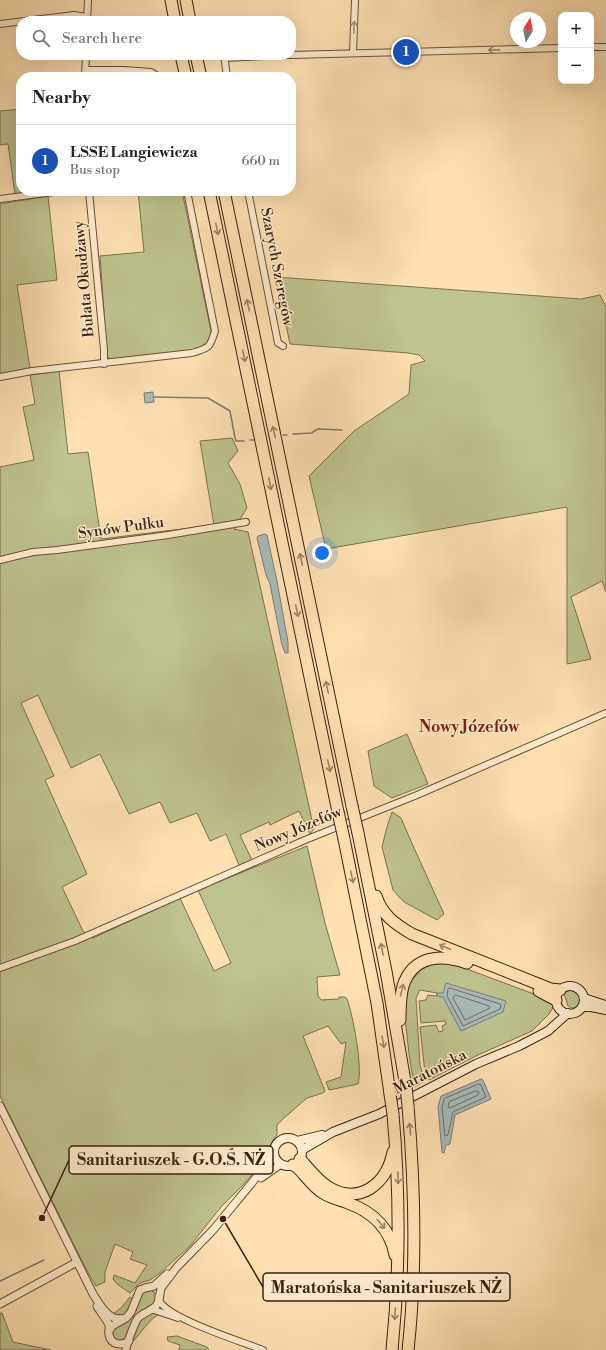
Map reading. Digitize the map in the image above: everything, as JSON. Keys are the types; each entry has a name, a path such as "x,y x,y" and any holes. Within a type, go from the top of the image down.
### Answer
{"highway":[{"path":"171,0 174,16"},
{"path":"186,0 189,16"},
{"path":"182,60 185,72"},
{"path":"197,60 200,72"},
{"path":"210,196 377,1003 395,1139 398,1207 398,1279 392,1350"},
{"path":"225,196 366,872 406,1087 412,1147 414,1217 413,1282 408,1350"},
{"path":"366,872 382,910 399,926 431,942 552,989 559,999"},
{"path":"399,1043 401,996 403,986 412,970 419,964 433,958 442,957 466,962 559,999"},
{"path":"298,1158 328,1187 337,1191 356,1194 371,1188 384,1176 391,1161 395,1139"},
{"path":"298,1158 297,1167 321,1192 339,1201 364,1210 378,1220 390,1238 398,1279"}],"main road":[{"path":"584,998 582,1007 576,1012 568,1014 564,1012 559,999 564,987 573,986 580,991 584,998 606,1005"},
{"name":"Maratońska","path":"539,1035 557,1016 559,999"},
{"path":"582,1007 606,1010"},
{"name":"Maratońska","path":"297,1141 333,1132 379,1114 476,1064 551,1029 568,1014"},
{"name":"Maratońska","path":"298,1158 333,1132"},
{"path":"286,1138 297,1141 298,1158 286,1166 281,1164 274,1156 275,1146 280,1140 286,1138"}],"street":[{"path":"86,16 88,0"},
{"path":"352,53 355,0"},
{"path":"66,16 77,16"},
{"path":"0,24 16,22"},
{"path":"594,47 606,47"},
{"path":"296,55 558,48"},
{"path":"86,60 86,70 151,72"},
{"path":"225,60 227,72"},
{"path":"0,199 23,196"},
{"name":"Bułata Okudżawy","path":"89,196 104,350 104,364"},
{"path":"0,377 32,371 192,353 206,349 212,342 215,331 188,196"},
{"name":"Szarych Szeregów","path":"249,196 278,342 283,346"},
{"name":"Synów Pułku","path":"0,560 33,552 168,535 246,522"},
{"name":"Nowy Józefów","path":"0,968 75,941 298,843 417,795 606,713"},
{"path":"0,1106 100,1311 108,1324 109,1335 120,1350"},
{"path":"126,1350 137,1320 144,1313 157,1306 161,1288 177,1267 204,1240 274,1156"},
{"path":"247,1190 267,1173 281,1164"},
{"path":"0,1304 77,1262"},
{"path":"109,1331 113,1324 126,1318 131,1312 139,1292 142,1289 156,1285 177,1267"},
{"path":"147,1287 156,1291 163,1306 184,1319"},
{"path":"93,1294 110,1316 117,1319 126,1318"},
{"path":"151,1309 157,1310 169,1316 184,1319 263,1350"},
{"path":"112,1341 119,1344 124,1344 129,1340"}],"green space":[{"path":"16,109 16,194 8,144 0,145 0,111"},
{"path":"48,196 57,280 17,285 30,368 0,374 0,204"},
{"path":"138,196 183,196 211,331 209,340 203,347 191,352 112,361 107,356 100,256 144,252"},
{"path":"276,277 581,299 600,295 606,307 606,592 602,581 571,597 591,659 567,664 567,507 326,549 309,476 354,431 409,394 411,365 425,361 419,355 408,353 290,344"},
{"path":"59,371 68,454 88,452 101,539 214,525 200,441 232,438 238,451 228,463 240,484 247,508 234,529 248,532 314,829 310,834 299,811 270,825 269,822 240,835 252,860 239,865 226,834 210,841 197,813 170,823 160,802 129,814 100,754 71,768 38,695 21,703 54,776 45,780 87,874 62,887 83,931 93,938 180,898 214,971 231,963 198,890 307,846 325,923 340,975 317,977 318,996 321,1000 339,999 339,997 345,997 347,999 352,1017 359,1066 358,1084 329,1090 326,1082 341,1077 346,1042 341,1044 328,1026 303,1036 325,1091 307,1098 277,1125 277,1135 273,1140 264,1161 221,1207 190,1246 160,1273 150,1280 140,1283 130,1293 117,1284 113,1279 114,1275 135,1283 147,1265 130,1259 133,1252 115,1244 105,1272 105,1282 96,1286 86,1269 0,1096 0,467 34,460 23,407 35,404 30,375"},
{"path":"407,734 428,784 392,798 374,786 368,751"},
{"path":"392,812 401,818 444,914 437,920 404,902 393,890 382,847"},
{"path":"451,963 550,1000 554,1006 549,1014 532,1031 478,1055 429,1080 425,1073 420,1027 436,1025 439,1032 443,1031 442,1026 446,1024 445,1021 421,1023 419,1001 426,1000 428,995 436,996 437,993 420,990 416,998 420,1065 424,1079 420,1084 414,1087 404,1009 406,992 411,981 422,969 433,964"},
{"path":"570,990 579,994 581,998 578,1007 571,1008 568,1006 564,993"},
{"path":"150,1290 154,1292 157,1297 153,1306 138,1314 126,1339 120,1342 113,1338 112,1333 114,1330 132,1316 136,1310 143,1292"},
{"path":"130,1297 134,1300 126,1314 121,1316 112,1315 122,1307"},
{"path":"154,1312 160,1313 150,1321 131,1344 140,1322 143,1318"},
{"path":"0,1313 2,1313 13,1342 51,1350 0,1350"},
{"path":"177,1336 207,1347 209,1350 179,1350 180,1345 168,1341 167,1337"}],"water":[{"path":"153,392 154,402 145,403 144,393"},
{"path":"265,534 267,535 277,581 288,642 288,653 285,653 282,645 270,584 266,575 257,538 258,536"},
{"path":"446,983 506,1001 503,1012 461,1031 443,997 437,996 437,993 443,993"},
{"path":"481,1079 483,1080 491,1099 455,1115 450,1144 446,1145 444,1153 442,1152 438,1107 441,1096"}],"waterway":[{"path":"154,397 208,398 230,411 236,441 244,441"},
{"path":"293,434 311,433 318,429 342,430"},
{"path":"0,1281 44,1260"}],"place":[{"name":"ŁSSE Langiewicza","path":"406,52"},
{"name":"Sanitariuszek - G.O.Ś. NŻ","path":"42,1218"},
{"name":"Maratońska - Sanitariuszek NŻ","path":"223,1219"}],"district":[{"name":"Nowy Józefów","path":"469,727"}]}
